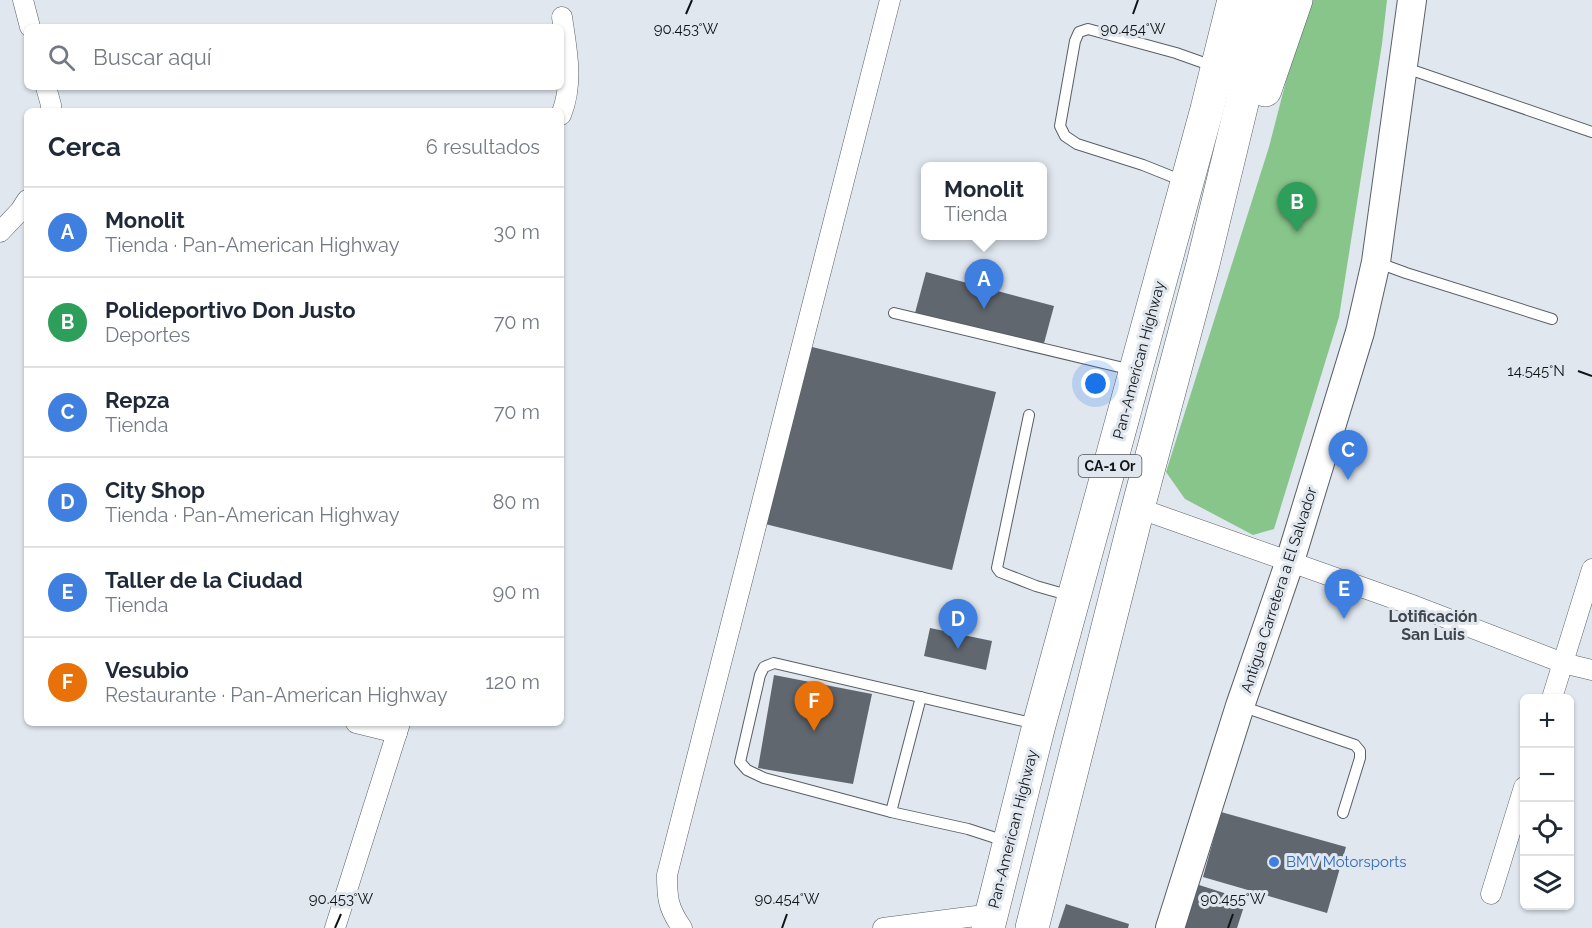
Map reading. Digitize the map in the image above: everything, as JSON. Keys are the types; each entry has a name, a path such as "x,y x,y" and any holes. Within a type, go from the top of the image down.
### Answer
{"highway":[{"path":"1207,109 1207,40 1214,0"},
{"name":"Pan-American Highway","path":"991,915 1039,725 1184,195 1234,0"},
{"name":"CA-1 Or","path":"1034,921 1138,508 1203,264 1267,0"},
{"path":"1203,264 1296,0"},
{"path":"1184,195 1215,215"},
{"path":"991,915 1034,921"}],"street":[{"path":"23,0 29,24"},
{"path":"682,928 673,914 667,896 667,874 890,0"},
{"name":"Antigua Carretera a El Salvador","path":"1170,928 1240,706 1290,561 1360,332 1376,262 1412,0"},
{"path":"562,17 563,24"},
{"path":"564,31 569,66 567,101 564,108"},
{"path":"47,90 51,108"},
{"path":"0,232 24,205"},
{"path":"1138,508 1415,606 1563,663 1592,670"},
{"path":"1554,694 1592,569"},
{"path":"335,928 398,728 381,726"},
{"path":"1491,894 1520,800"},
{"path":"883,928 991,915"}],"lane":[{"path":"1184,195 1143,165 1077,144 1065,136 1060,126 1075,41 1079,32 1088,29 1176,53 1207,64"},
{"path":"1403,67 1592,132"},
{"path":"1376,262 1552,319"},
{"path":"894,313 1136,371"},
{"path":"1029,415 997,568 1000,572 1036,586 1074,596"},
{"path":"1010,843 968,829 891,812 764,778 747,770 740,762 760,675 764,667 774,663 1039,725"},
{"path":"891,812 921,697"},
{"path":"1240,706 1355,745 1360,751 1360,758 1343,813"}],"green space":[{"path":"1310,0 1387,0 1339,317 1274,529 1253,535 1185,499 1166,472 1269,147"}],"building":[{"path":"926,272 1054,306 1043,347 915,313"},
{"path":"804,345 996,392 952,570 761,523"},
{"path":"930,628 992,641 986,670 924,656"},
{"path":"774,675 872,694 853,784 758,768"},
{"name":"BMV Motorsports","path":"1221,812 1346,847 1327,913 1203,877"},
{"path":"1196,884 1246,900 1237,928 1183,928"},
{"path":"1066,904 1129,924 1128,928 1058,928"}],"place":[{"name":"Polideportivo Don Justo","path":"1297,232"},
{"name":"Monolit","path":"984,309"},
{"name":"Repza","path":"1348,480"},
{"name":"Taller de la Ciudad","path":"1344,619"},
{"name":"City Shop","path":"958,649"},
{"name":"Vesubio","path":"814,731"},
{"name":"BMV Motorsports","path":"1274,862"}],"district":[{"name":"Lotificación San Luis","path":"1433,625"}]}
